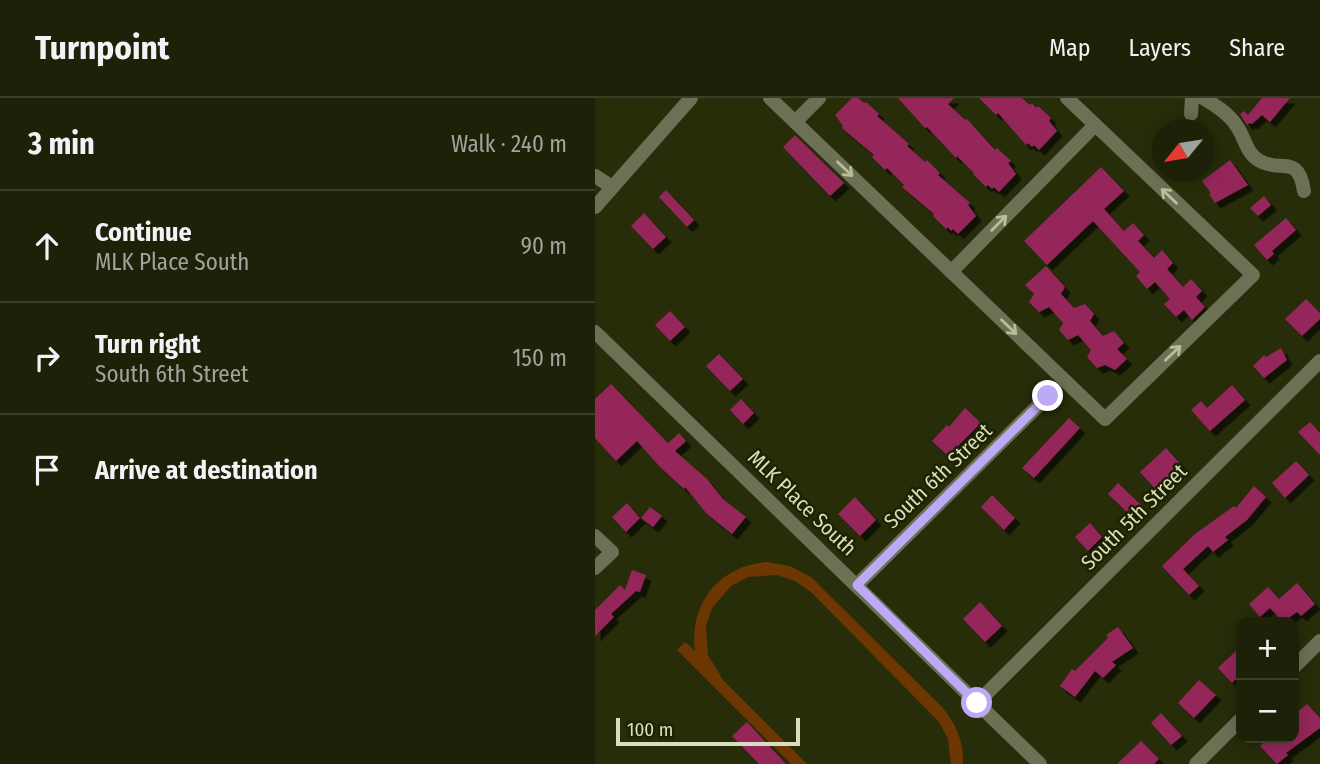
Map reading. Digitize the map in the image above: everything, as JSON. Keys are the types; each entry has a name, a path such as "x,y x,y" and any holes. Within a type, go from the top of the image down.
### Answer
{"street":[{"path":"595,206 691,98"},
{"path":"770,98 1105,419 1253,275 1067,98"},
{"path":"795,122 819,98"},
{"path":"1191,114 1192,98"},
{"path":"1203,98 1226,114 1238,127 1250,153 1259,161 1282,164 1298,173 1303,180 1304,191"},
{"path":"951,272 1095,125"},
{"path":"595,176 612,187"},
{"name":"MLK Place South","path":"595,332 1040,764"},
{"name":"South 5th Street","path":"977,703 1320,362"},
{"name":"South 6th Street","path":"857,585 1048,396"},
{"path":"595,536 612,552 595,568"},
{"path":"1299,662 1320,641"},
{"path":"1196,764 1236,724"}],"shaded area":[{"path":"767,562 790,566 811,577 941,706 958,733 963,764 951,764 948,739 939,722 811,592 795,581 777,575 748,577 731,586 712,608 706,626 708,655 723,680 807,764 791,764 677,650 685,642 695,651 694,634 702,603 722,579 750,565"}],"building":[{"path":"852,98 866,102 879,114 877,116 909,144 907,146 925,162 927,160 940,173 938,175 970,203 968,205 976,216 958,234 953,229 946,229 934,214 902,187 904,185 887,168 885,170 872,157 874,155 842,128 835,115"},
{"path":"898,98 954,98 948,104 967,119 995,150 997,148 1011,161 1008,163 1016,174 999,192 994,187 986,187"},
{"path":"979,98 1022,98 1036,108 1038,106 1051,118 1049,121 1057,131 1039,150 1034,145 1026,145 998,113 996,115"},
{"path":"1262,98 1290,98 1270,122 1262,115 1247,125 1240,114 1244,111 1248,115"},
{"path":"795,135 844,183 830,196 783,147"},
{"path":"1230,160 1248,185 1215,203 1203,182 1215,182 1215,171"},
{"path":"1101,167 1124,191 1104,209 1124,231 1133,223 1144,235 1138,241 1154,258 1162,250 1173,263 1167,269 1183,287 1191,279 1202,291 1196,297 1205,307 1192,320 1184,310 1176,317 1164,304 1170,299 1155,282 1147,289 1136,276 1140,272 1093,221 1047,265 1024,241"},
{"path":"666,190 694,220 687,227 659,197"},
{"path":"1264,196 1271,205 1258,216 1250,208"},
{"path":"644,213 666,237 653,249 631,226"},
{"path":"1286,218 1296,230 1272,251 1274,254 1267,260 1254,245"},
{"path":"1046,266 1065,287 1061,294 1074,308 1085,304 1094,314 1090,321 1103,336 1114,331 1124,343 1117,349 1127,359 1115,370 1105,365 1097,368 1087,357 1091,350 1078,335 1068,340 1059,330 1063,323 1049,307 1039,312 1029,302 1034,294 1025,285"},
{"path":"1306,299 1320,313 1320,319 1302,336 1285,319"},
{"path":"670,311 685,327 670,341 655,325"},
{"path":"1281,348 1287,360 1264,378 1253,366 1264,355 1266,357"},
{"path":"719,354 743,379 730,391 706,366"},
{"path":"611,384 668,443 679,433 686,441 675,451 707,479 723,499 746,517 732,534 707,514 685,487 684,489 659,466 637,441 616,461 595,438 595,399"},
{"path":"1232,385 1245,400 1210,431 1191,410 1201,401 1207,408"},
{"path":"741,399 754,413 743,424 730,410"},
{"path":"965,408 981,423 948,456 932,441 947,425 949,427"},
{"path":"1069,418 1080,428 1034,478 1022,468"},
{"path":"1310,422 1320,433 1320,455 1298,432"},
{"path":"1166,448 1183,467 1157,491 1140,472"},
{"path":"1296,461 1309,475 1285,498 1272,483"},
{"path":"1118,483 1141,505 1131,516 1108,494"},
{"path":"1254,486 1266,497 1247,520 1225,537 1228,540 1213,552 1208,546 1183,569 1199,586 1189,595 1162,566 1195,534 1234,506 1236,508"},
{"path":"992,495 1015,518 1004,530 981,507"},
{"path":"855,497 876,520 860,536 838,514"},
{"path":"627,503 640,518 626,532 612,517"},
{"path":"650,507 662,516 653,527 641,518"},
{"path":"1090,523 1102,537 1088,551 1075,537"},
{"path":"632,570 646,575 640,592 636,591 611,614 614,617 595,636 595,610 620,585 625,590"},
{"path":"1297,583 1315,604 1301,616 1297,612 1290,617 1278,617 1270,608 1260,617 1249,604 1268,587 1279,599"},
{"path":"980,602 1002,626 985,642 963,619"},
{"path":"1118,627 1133,648 1112,662 1116,665 1103,678 1095,671 1075,697 1060,686 1072,669 1075,671 1108,638 1106,635"},
{"path":"1236,651 1236,679 1232,683 1218,668"},
{"path":"1199,680 1216,695 1194,718 1178,703"},
{"path":"1307,704 1320,718 1320,728 1286,753 1288,755 1277,764 1260,746 1263,743 1299,743 1299,711"},
{"path":"1161,713 1182,736 1171,745 1151,723"},
{"path":"747,722 786,764 759,764 732,736"},
{"path":"1141,741 1159,759 1154,764 1117,764"}],"route":[{"path":"977,703 857,585 1048,396"}]}
